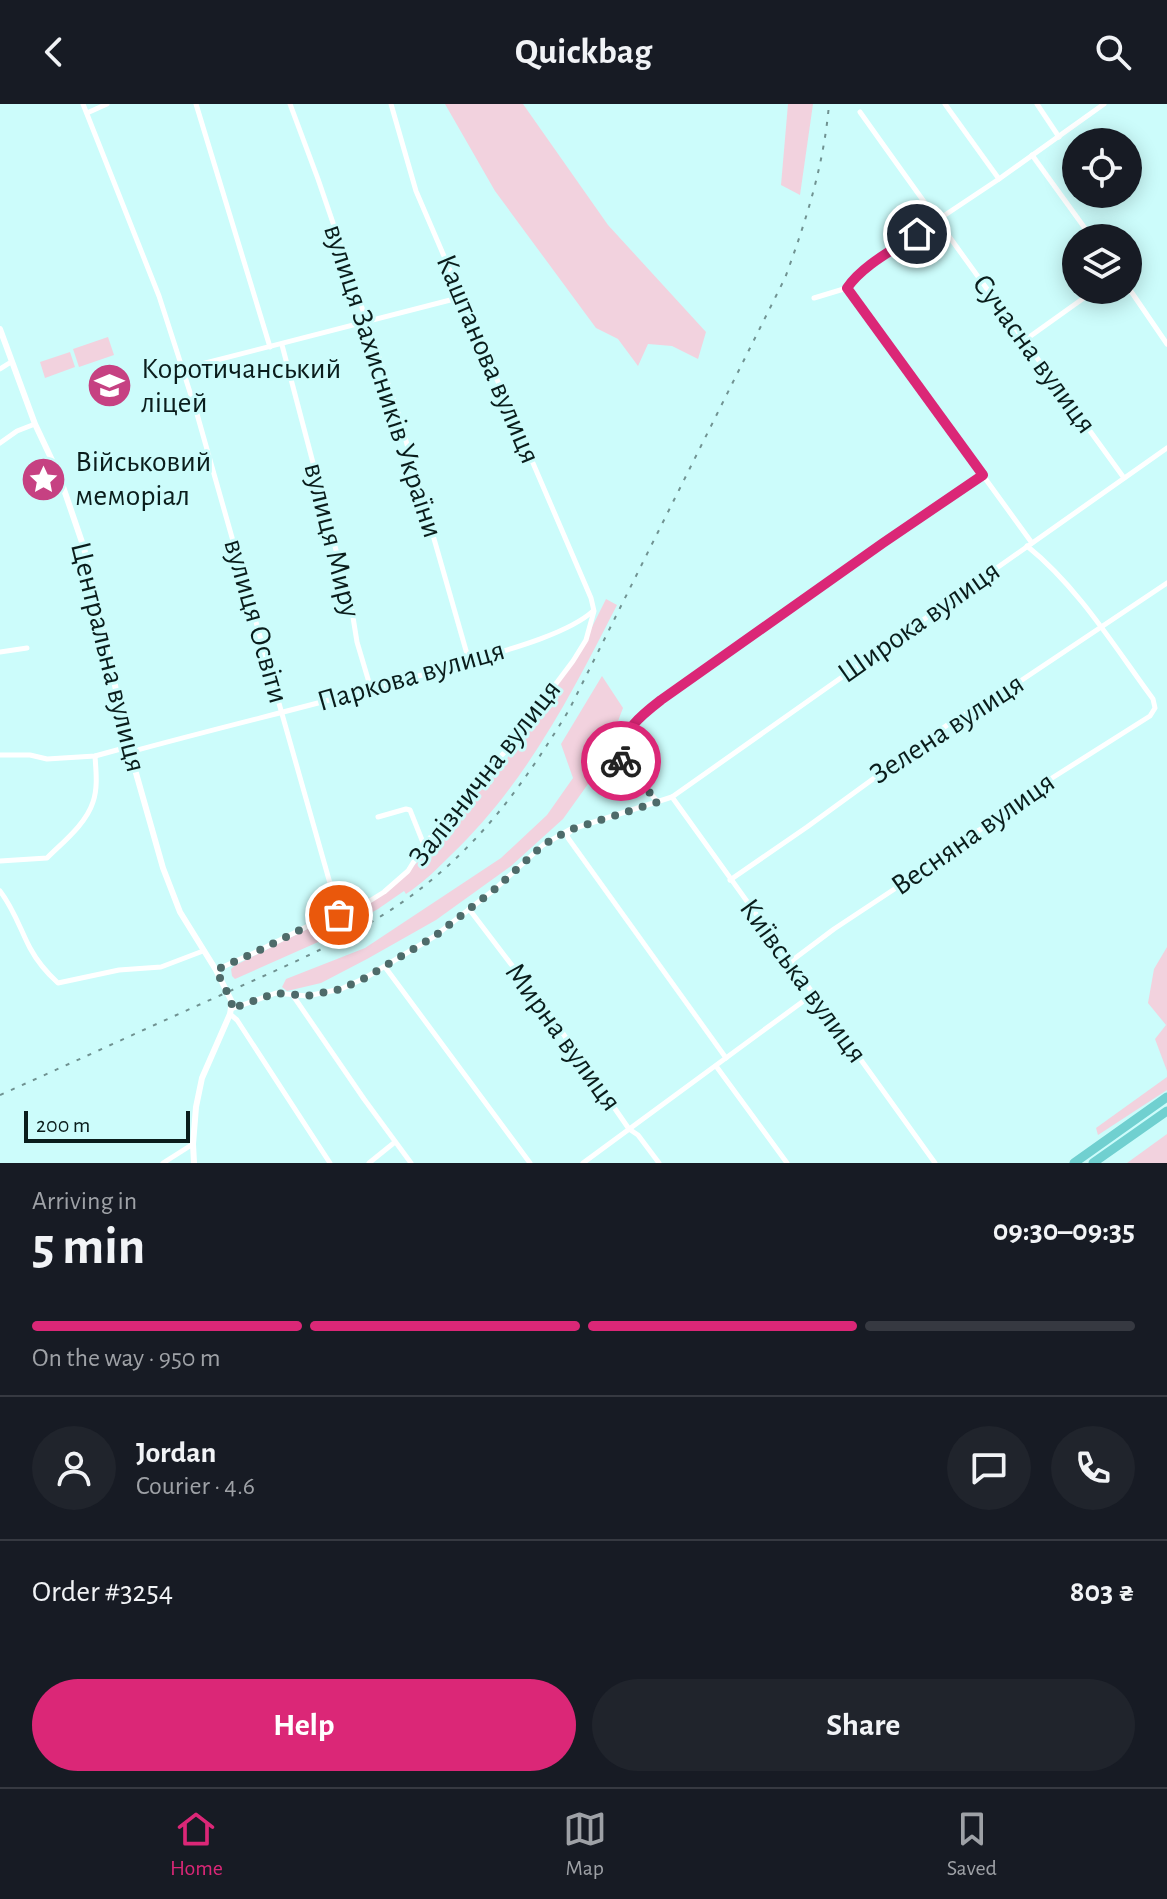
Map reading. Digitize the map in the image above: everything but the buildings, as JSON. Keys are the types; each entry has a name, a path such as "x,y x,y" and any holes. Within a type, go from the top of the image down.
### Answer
{"highway":[{"path":"1074,1163 1167,1097"},
{"path":"1093,1163 1167,1111"}],"street":[{"name":"вулиця Освіти","path":"83,104 159,296 197,414 339,915"},
{"path":"87,113 107,104"},
{"path":"196,104 270,347"},
{"name":"вулиця Захисників України","path":"290,104 398,413 469,661"},
{"name":"Каштанова вулиця","path":"391,104 416,191 594,611"},
{"path":"945,104 999,179"},
{"path":"1037,104 1059,137"},
{"path":"814,298 847,288 876,261 1104,104"},
{"name":"Сучасна вулиця","path":"860,112 1124,478"},
{"path":"1032,155 1082,224"},
{"path":"847,288 983,475 1029,544 1058,574 1100,627"},
{"path":"182,369 462,297"},
{"path":"1025,340 1075,304"},
{"path":"1140,304 1167,344"},
{"name":"Центральна вулиця","path":"0,329 35,424 59,475 84,548 129,749 163,868 180,912 232,1002 231,1012"},
{"name":"вулиця Миру","path":"282,345 371,689"},
{"path":"0,369 11,362"},
{"path":"0,443 17,431 35,424"},
{"name":"Широка вулиця","path":"231,1012 276,993 307,996 341,989 365,978 435,936 495,889 543,845 572,829 672,797 1167,448"},
{"path":"658,802 618,758 621,742 638,718 983,475"},
{"name":"Зелена вулиця","path":"730,880 950,723 1016,684 1167,583"},
{"name":"Паркова вулиця","path":"1,756 30,755 47,759 95,756 408,681 582,621 594,611"},
{"name":"Залізнична вулиця","path":"216,970 318,921 358,909 408,871 424,845 518,737 573,661 586,640 594,611"},
{"name":"Весняна вулиця","path":"790,962 945,851 1009,812 1041,785 1150,716 1155,708 1153,699 1100,627"},
{"path":"0,652 27,648"},
{"path":"0,861 47,858 72,832 94,801 95,756"},
{"name":"Київська вулиця","path":"672,797 935,1163"},
{"path":"378,817 408,809 424,845"},
{"path":"572,829 567,834 568,838 726,1058"},
{"path":"0,891 30,948 58,983 119,970 161,967 203,951"},
{"name":"Мирна вулиця","path":"469,909 555,1022 629,1129 638,1135 659,1163"},
{"path":"385,967 530,1163"},
{"path":"583,1163 813,994"},
{"path":"293,996 411,1163"},
{"path":"194,1163 196,1107 202,1078 231,1012 330,1163"},
{"path":"716,1066 787,1163"},
{"path":"369,1163 395,1142"},
{"path":"163,1163 193,1144"}],"shaded area":[{"path":"445,104 523,104 608,225 706,332 698,359 672,346 648,344 638,366 618,339 596,328 495,191"},
{"path":"788,104 813,104 800,195 781,185"},
{"path":"108,337 114,355 79,367 73,349"},
{"path":"70,352 75,367 45,378 40,362"},
{"path":"606,599 617,605 545,737 503,798 452,854 406,894 404,891 325,939 235,979 231,969 234,966 317,924 343,915 395,883 420,860 436,836 504,763 583,645"},
{"path":"602,676 623,708 606,752 563,819 511,866 436,920 321,983 287,991 282,987 286,979 365,948 501,858 547,815 573,778 561,744"},
{"path":"1167,947 1167,1071 1155,1039 1166,1025 1148,1003 1154,969"},
{"path":"1167,1077 1167,1090 1098,1135 1096,1128"},
{"path":"1167,1134 1167,1163 1127,1163"}],"railway":[{"path":"0,1095 279,969 365,926 442,871 496,815 527,775 569,710 785,278 813,192 829,104"}],"way so far":[{"path":"339,915 318,921 216,970 227,988 231,1009 276,993 307,996 341,989 365,978 435,936 557,836 658,802 621,761"}],"place":[{"name":"Коротичанський ліцей","path":"110,386"},
{"name":"Військовий меморіал","path":"44,479"}],"route":[{"path":"621,761 618,758 621,742 638,718 983,475 847,288 876,261 917,234"}]}
